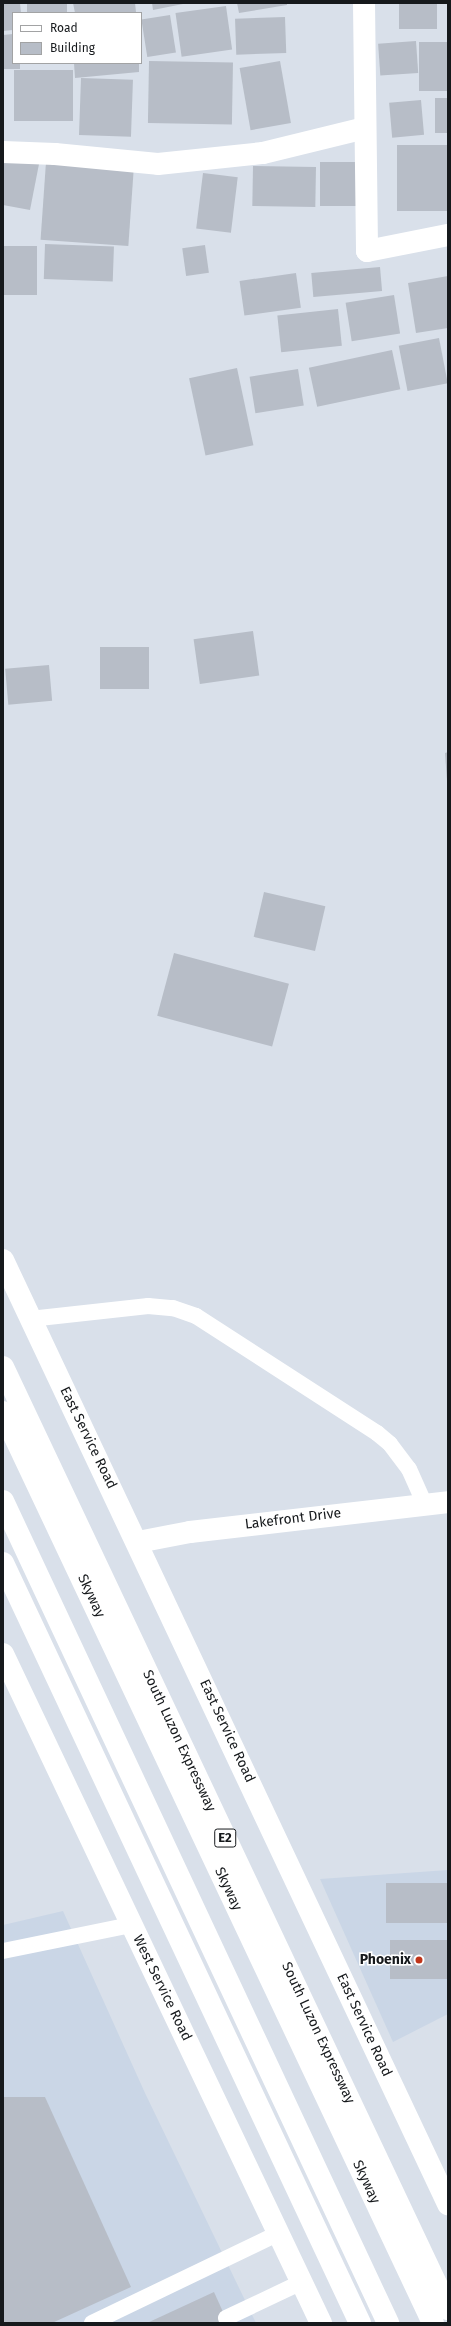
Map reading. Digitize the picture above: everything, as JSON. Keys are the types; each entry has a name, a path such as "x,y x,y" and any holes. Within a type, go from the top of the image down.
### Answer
{"main road":[{"path":"364,3 367,251 448,235"},
{"path":"3,152 55,154 158,164 263,153 366,128"},
{"name":"East Service Road","path":"3,1260 138,1542 448,2204"},
{"name":"South Luzon Expressway","path":"3,1367 448,2309"},
{"name":"Skyway","path":"3,1412 432,2323"},
{"path":"3,1501 388,2323"},
{"name":"Lakefront Drive","path":"138,1542 190,1532 448,1502"},
{"path":"3,1563 360,2323"},
{"name":"West Service Road","path":"3,1654 321,2323"}],"lane":[{"path":"30,1319 148,1306 173,1308 196,1316 377,1433 390,1444 409,1469 424,1504"},
{"path":"3,1951 131,1925"},
{"path":"92,2323 279,2233"},
{"path":"226,2318 302,2282"}],"shaded area":[{"path":"448,1870 448,2014 393,2042 320,1879"},
{"path":"63,1911 145,2093 256,2323 3,2323 3,1925"}],"building":[{"path":"3,3 20,3 21,12 12,12 12,30 3,31"},
{"path":"27,3 67,3 67,12 27,12"},
{"path":"73,3 135,3 136,12 75,12"},
{"path":"152,3 183,3 183,4 153,10"},
{"path":"237,3 287,3 287,5 239,13"},
{"path":"399,3 437,3 437,29 399,29"},
{"path":"226,6 232,50 182,57 175,13"},
{"path":"170,15 176,53 147,57 142,19"},
{"path":"285,17 286,53 236,55 235,19"},
{"path":"12,34 12,64 20,64 20,69 3,69 3,35"},
{"path":"416,41 418,73 380,76 378,44"},
{"path":"419,42 448,42 448,91 419,91"},
{"path":"149,61 233,62 232,124 148,123"},
{"path":"280,61 291,123 251,130 240,68"},
{"path":"74,64 139,64 139,72 75,78"},
{"path":"14,70 73,70 73,121 14,121"},
{"path":"81,78 133,80 131,137 79,135"},
{"path":"435,98 448,98 448,133 435,133"},
{"path":"421,100 424,135 392,138 389,103"},
{"path":"397,145 448,145 448,211 397,211"},
{"path":"3,157 39,164 30,210 3,205"},
{"path":"46,162 134,168 128,246 41,240"},
{"path":"320,162 357,162 357,206 320,206"},
{"path":"253,166 316,167 315,207 252,206"},
{"path":"203,173 238,177 231,233 196,229"},
{"path":"45,244 114,246 113,281 44,279"},
{"path":"205,245 209,273 186,276 182,248"},
{"path":"3,246 37,246 37,295 3,295"},
{"path":"380,267 382,291 313,297 311,273"},
{"path":"296,273 301,308 244,316 240,281"},
{"path":"448,276 448,328 416,333 408,283"},
{"path":"394,295 400,334 352,341 346,303"},
{"path":"338,309 342,346 281,352 277,315"},
{"path":"439,338 448,383 408,391 399,346"},
{"path":"392,350 400,389 317,407 309,368"},
{"path":"237,368 253,445 205,455 189,378"},
{"path":"298,369 304,406 255,413 250,377"},
{"path":"253,631 259,676 200,684 194,639"},
{"path":"100,647 149,647 149,689 100,689"},
{"path":"49,665 52,701 8,705 5,669"},
{"path":"448,752 448,780 447,781 445,753"},
{"path":"264,892 325,906 315,951 254,937"},
{"path":"174,953 289,984 272,1047 157,1016"},
{"path":"386,1883 448,1883 448,1923 386,1923"},
{"name":"Phoenix","path":"390,1940 448,1940 448,1979 390,1979"},
{"path":"3,2097 45,2097 131,2287 52,2323 3,2323"},
{"path":"214,2292 228,2323 147,2323"}],"place":[{"name":"Phoenix","path":"419,1960"}]}
